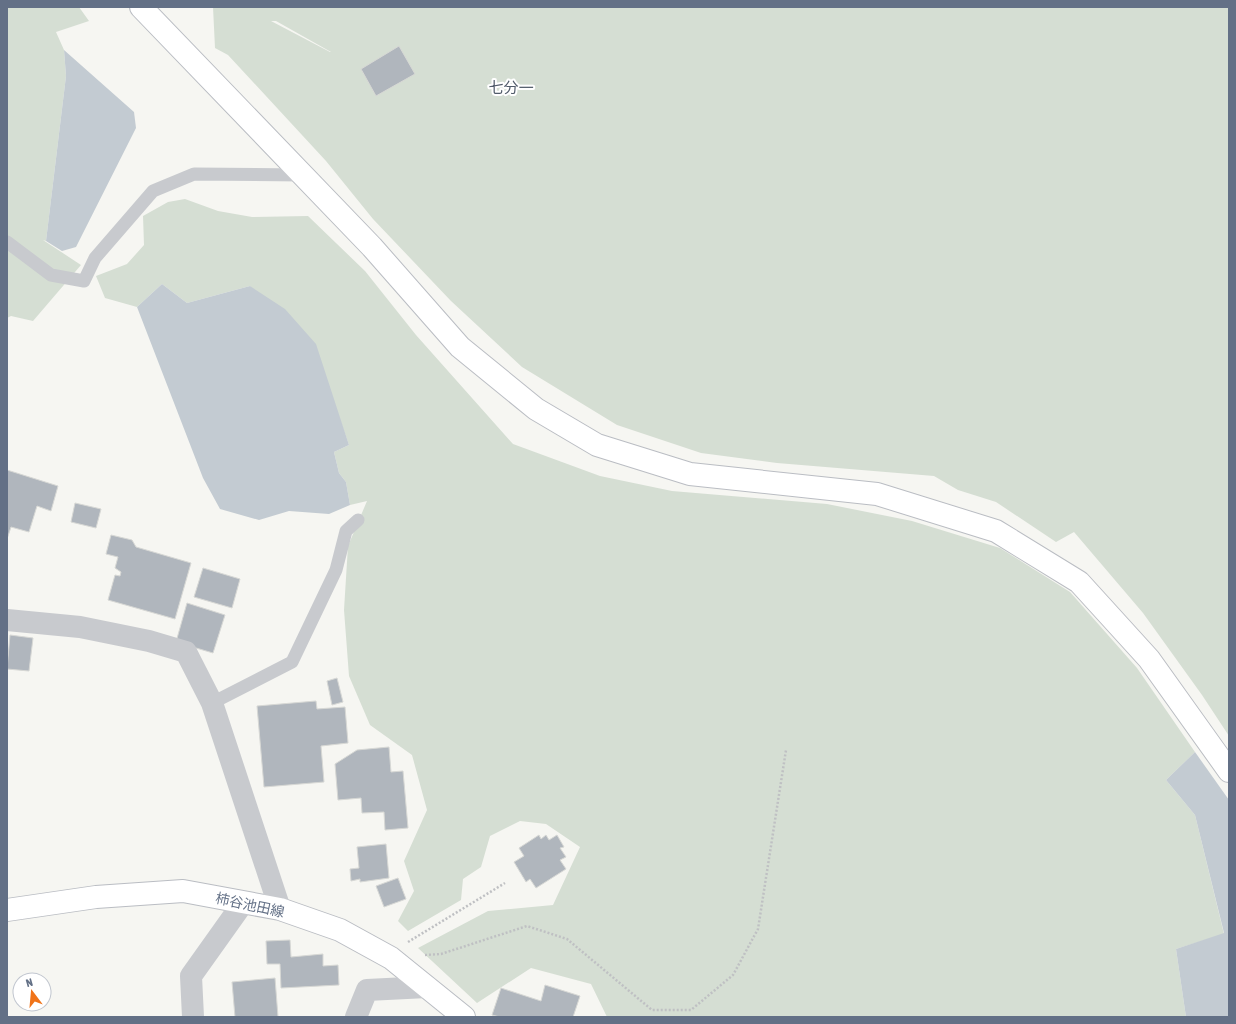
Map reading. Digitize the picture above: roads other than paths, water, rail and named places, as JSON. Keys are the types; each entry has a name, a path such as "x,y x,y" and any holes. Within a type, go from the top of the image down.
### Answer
{"street":[{"path":"141,7 372,247 460,347 536,410 597,445 690,474 877,494 996,531 1079,582 1150,659 1229,771"},
{"path":"7,620 80,627 149,641 186,652 212,703 280,909"},
{"name":"柿谷池田線","path":"7,910 96,897 183,891 280,909 340,930 388,957 464,1017"},
{"path":"193,1017 191,976 243,902"},
{"path":"356,1017 367,990 427,987"}],"lane":[{"path":"7,242 51,275 84,280 95,258 153,191 194,174 303,175"},
{"path":"212,703 292,662 336,570 346,531 358,520"}],"district":[{"name":"七分一","path":"511,87"}]}
